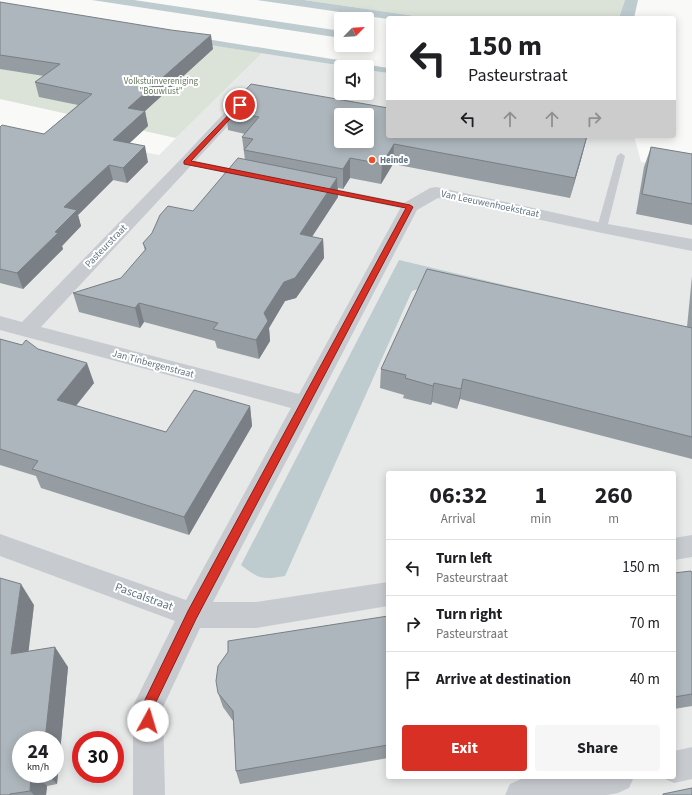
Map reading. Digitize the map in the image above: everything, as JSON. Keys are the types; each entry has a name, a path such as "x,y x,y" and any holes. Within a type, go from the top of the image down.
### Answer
{"street":[{"name":"Pasteurstraat","path":"26,330 187,162 250,93"},
{"name":"Van Leeuwenhoekstraat","path":"410,207 436,192 602,228 692,245"},
{"path":"149,795 148,706 192,615 410,207"},
{"name":"Jan Tinbergenstraat","path":"0,323 305,404"},
{"name":"Pascalstraat","path":"0,545 192,615 256,615 386,594"},
{"path":"676,549 692,546"},
{"path":"676,766 692,763"},
{"path":"521,795 607,779"}],"lane":[{"path":"602,228 621,156"},
{"path":"187,162 256,176"},
{"path":"310,187 410,207"}],"shaded area":[{"path":"92,0 134,0 334,30 334,37"},
{"path":"257,0 304,0 415,16 386,16 386,19 374,17 374,12 340,12"},
{"path":"625,0 638,0 634,16 620,16"},
{"path":"0,6 338,60 334,60 334,64 0,12"},
{"path":"262,53 334,64 334,100 374,100 374,71 386,73 386,138 635,138 641,162 692,170 692,795 0,795 0,126 159,155"},
{"path":"374,66 386,68 386,73 374,71"},
{"path":"399,260 692,329 421,288 412,291 285,576 266,578 257,576 241,565"}],"green space":[{"path":"304,0 625,0 620,16 415,16"},
{"name":"Volkstuinvereniging \"Bouwlust\"","path":"0,12 262,53 176,138 0,99"}],"building":[{"path":"0,2 171,30 211,35 128,108 145,111 113,140 145,146 123,168 109,165 64,207 77,210 55,232 58,233 17,273 0,269 0,127 2,125 44,134 92,94 35,82 60,64 0,55"},
{"path":"251,84 334,99 334,100 342,100 386,108 386,138 586,138 575,178 394,144 382,164 350,158 343,169 244,150 253,139 242,137 259,117 226,111"},
{"path":"651,147 692,154 692,204 642,194"},
{"path":"238,158 337,178 300,234 323,239 295,278 284,282 264,313 268,321 256,340 213,329 218,323 139,303 135,308 73,293 121,278 146,249 143,243 152,233 160,215 168,206 193,211"},
{"path":"427,269 692,328 692,437 463,379 461,389 434,383 433,386 405,378 406,375 381,369"},
{"path":"0,339 22,345 26,340 38,349 87,363 57,400 166,432 194,390 250,406 184,517 32,469 38,461 0,449"},
{"path":"691,571 692,573 692,694 676,697 676,573"},
{"path":"0,578 21,584 11,654 55,647 46,731 12,731 12,783 30,783 30,791 10,795 0,795"},
{"path":"386,616 386,745 236,771 233,711 218,693 216,681 218,666 228,652 228,641"},
{"path":"692,788 692,795 663,795 663,794"}],"place":[{"name":"Heinde","path":"372,160"}],"route":[{"path":"148,721 148,706 192,615 410,207 187,162 240,105"}]}
